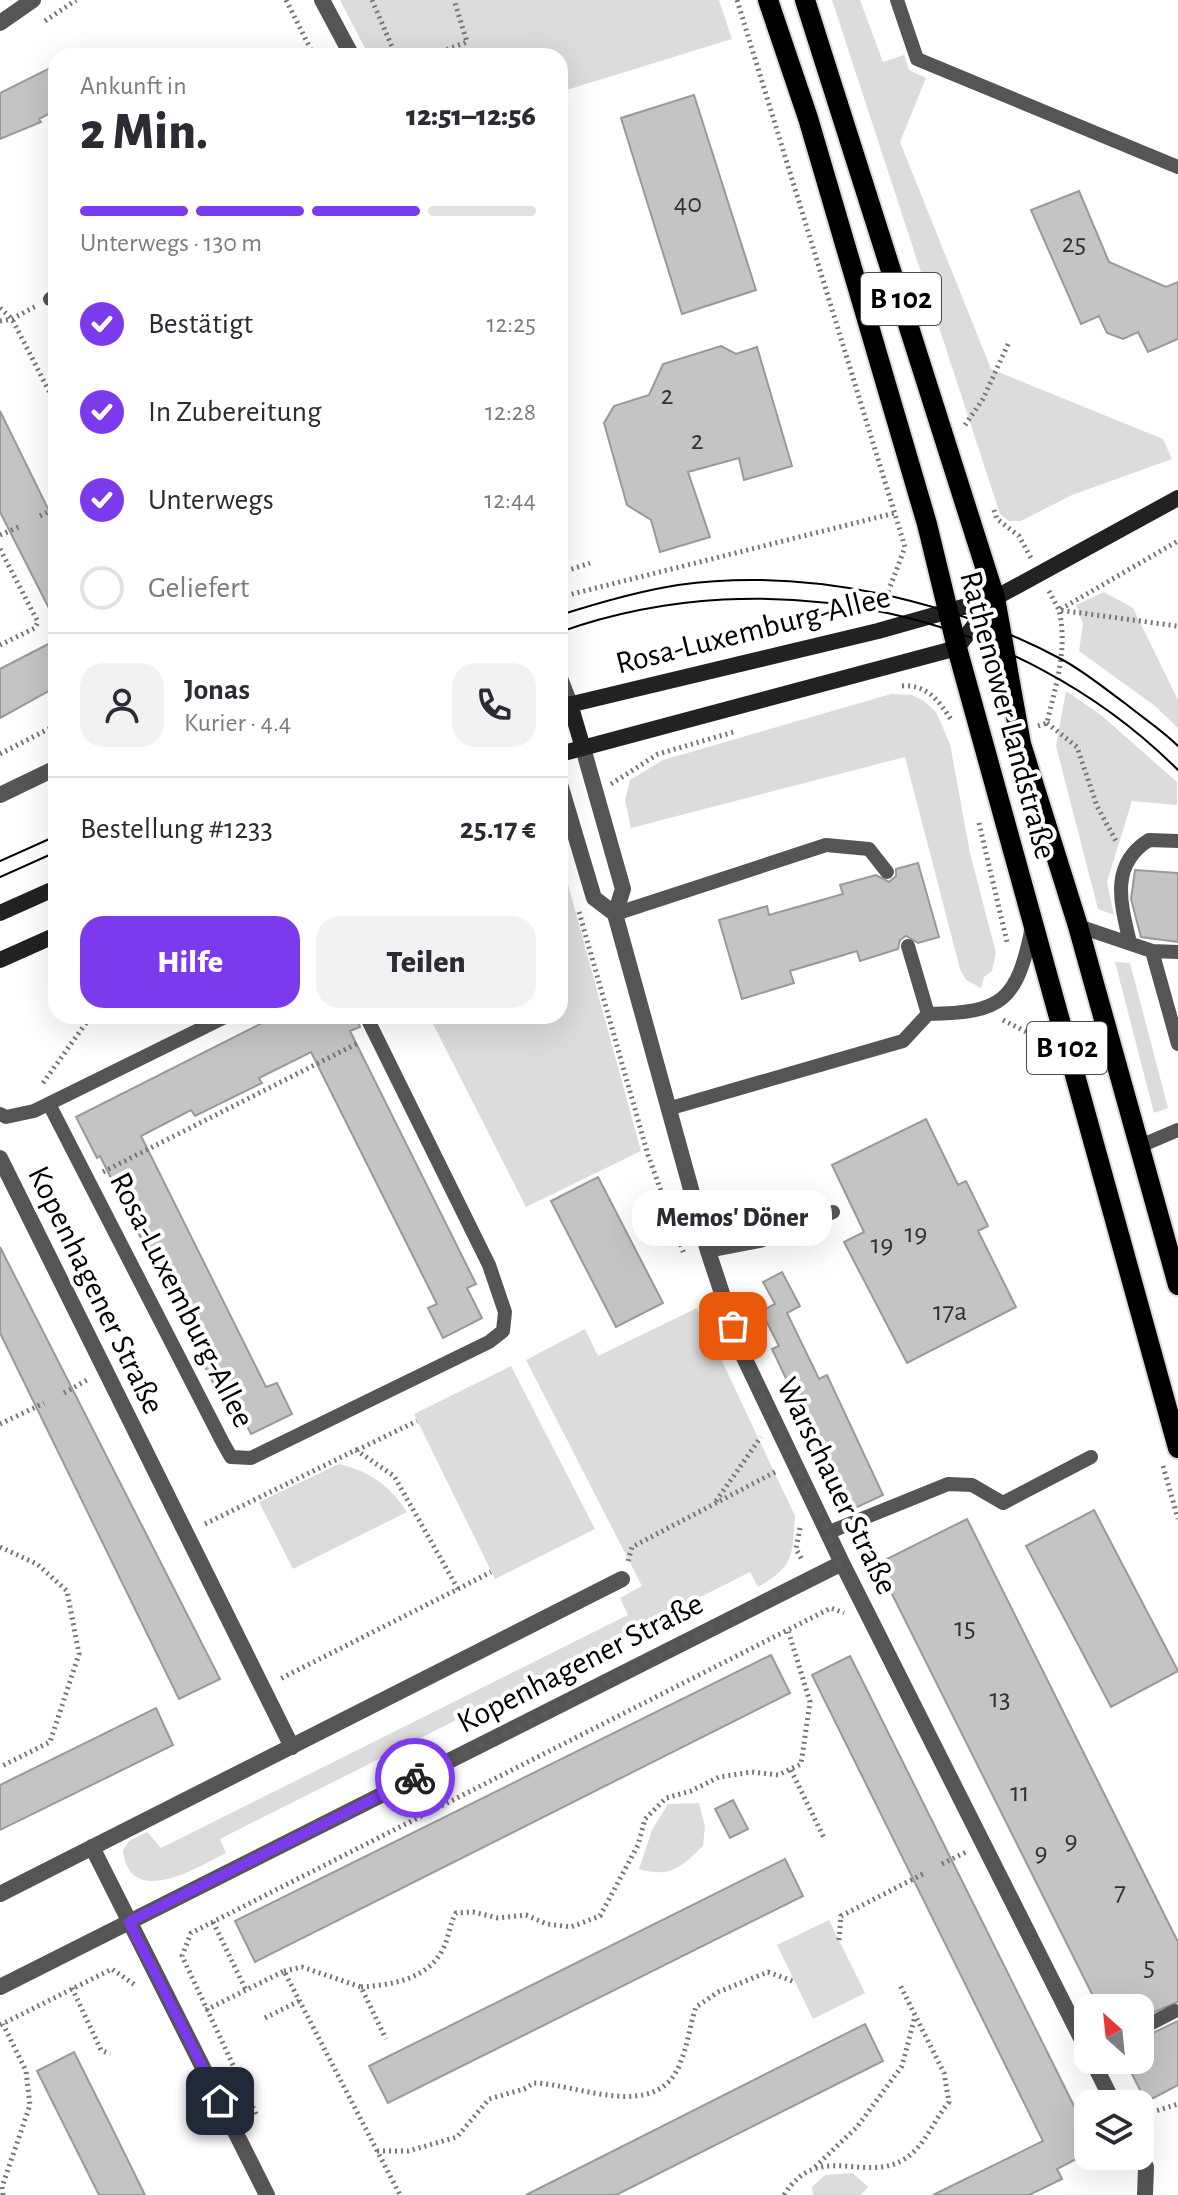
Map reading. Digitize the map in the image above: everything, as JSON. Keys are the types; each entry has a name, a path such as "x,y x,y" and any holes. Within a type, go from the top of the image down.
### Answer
{"main road":[{"name":"Rathenower Landstraße","path":"768,0 808,118 927,524 1169,1453"},
{"name":"Rathenower Landstraße","path":"805,0 995,598 1019,731 1078,926 1178,1285"}],"street":[{"path":"0,23 33,0"},
{"path":"322,0 348,48"},
{"path":"568,752 957,648 995,598 1178,498"},
{"name":"Rosa-Luxemburg-Allee","path":"568,704 878,631 995,598"},
{"path":"568,712 583,748"},
{"name":"Warschauer Straße","path":"583,748 623,889 615,914 708,1251 741,1351 827,1533 1074,2024"},
{"path":"0,795 48,772"},
{"name":"Warschauer Straße","path":"568,811 594,898 615,914"},
{"path":"0,913 48,892"},
{"path":"0,960 48,939"},
{"name":"Kopenhagener Straße","path":"0,1158 292,1747"},
{"name":"Kopenhagener Straße","path":"0,1987 842,1563"},
{"name":"Kopenhagener Straße","path":"0,1894 622,1579"},
{"path":"92,1847 267,2195"},
{"path":"1145,2195 1146,2170"}],"lane":[{"path":"897,0 917,59 1178,167"},
{"path":"1130,943 1118,892 1126,859 1149,840 1178,841"},
{"path":"615,914 826,845 869,849 887,872"},
{"path":"671,1108 903,1041 928,1014 972,1013 995,1004 1008,995 1024,966 1033,923"},
{"path":"1078,926 1152,951 1178,952"},
{"path":"908,946 928,1014"},
{"path":"1152,951 1178,1044"},
{"path":"0,1114 6,1117 42,1107 211,1024"},
{"name":"Rosa-Luxemburg-Allee","path":"42,1107 88,1180 231,1457 251,1458 489,1342 503,1331 505,1312 489,1265 370,1024"},
{"path":"1140,1146 1178,1130"},
{"path":"708,1251 760,1241 833,1212"},
{"path":"827,1533 948,1484 972,1485 1003,1503 1091,1457"},
{"path":"1154,2022 1175,2011"}],"path":[{"path":"286,0 310,48"},
{"path":"372,0 393,48"},
{"path":"451,48 467,42 454,0"},
{"path":"737,0 905,547 884,596 878,631"},
{"path":"0,308 12,319 48,386"},
{"path":"0,321 12,319"},
{"path":"969,436 964,422 983,399 1009,342"},
{"path":"992,505 997,519 1019,536 1059,610 1065,637 1047,723"},
{"path":"40,516 48,512"},
{"path":"568,595 895,513"},
{"path":"0,535 21,526"},
{"path":"1059,610 1178,541"},
{"path":"0,549 38,622 35,628 0,645"},
{"path":"568,570 590,563"},
{"path":"1059,610 1177,626"},
{"path":"879,669 892,687 915,685 931,694 954,724"},
{"path":"1019,731 1047,723"},
{"path":"1047,723 1077,747 1097,806 1126,859"},
{"path":"0,754 48,729"},
{"path":"595,789 619,781 658,754 746,729"},
{"path":"976,813 1010,953"},
{"path":"995,1004 1000,1019 1045,1041 1049,1057"},
{"path":"42,1107 42,1085 85,1024"},
{"path":"88,1180 375,1034"},
{"path":"0,1424 44,1403"},
{"path":"186,1533 417,1421"},
{"path":"716,1502 761,1437"},
{"path":"356,1450 394,1476 458,1589"},
{"path":"1169,1453 1178,1519"},
{"path":"622,1579 632,1547 778,1471"},
{"path":"0,1547 37,1564 67,1591 79,1654 50,1742 0,1767"},
{"path":"263,1688 491,1572"},
{"path":"256,2114 182,1956 191,1933 831,1608 855,1617"},
{"path":"206,2010 284,1971 302,1967 361,1987 382,1986 419,1975 444,1948 456,1913 473,1912 498,1918 526,1915 547,1924 571,1927 600,1916 638,1845 645,1819 666,1798 691,1791 719,1777 752,1772 778,1775 801,1764 810,1702 788,1630"},
{"path":"791,1770 824,1838"},
{"path":"942,1864 970,1850 963,1836"},
{"path":"839,1940 841,1916 923,1874"},
{"path":"213,1922 246,1990"},
{"path":"3,2195 2,2187 30,2105 26,2071 1,2025 112,1969 133,1980 139,1993"},
{"path":"284,1971 400,2195"},
{"path":"377,2151 408,2151 457,2137 489,2099 516,2092 534,2083 638,2097 671,2081 682,2060 696,2007 718,1992 768,1972 795,1982"},
{"path":"814,2168 843,2163 869,2169 902,2161 925,2140 933,2121 949,2102 944,2073 899,1983"},
{"path":"361,1987 386,2039"},
{"path":"72,1988 101,2050 110,2054"},
{"path":"265,2018 299,2001"},
{"path":"784,2195 791,2185 814,2168 857,2127 902,2066 915,2016"},
{"path":"1154,2112 1178,2104"}],"shaded area":[{"path":"340,0 719,0 732,39 568,90 568,48 365,48"},
{"path":"832,0 860,0 883,62 904,55 909,70 926,78 900,142 991,369 1163,439 1172,459 1072,495 1021,521 1009,521 1000,514"},
{"path":"1104,592 1133,608 1178,700 1178,728 1155,706 1079,651 1083,624 1076,605"},
{"path":"1066,691 1101,715 1177,782 1177,805 1132,801 1107,882 1114,915 1098,909 1056,746"},
{"path":"891,694 912,695 924,701 936,712 950,744 970,853 996,953 992,971 984,977 981,988 966,980 960,969 905,757 631,828 625,800 630,780 663,760"},
{"path":"568,884 641,1151 526,1207 433,1024 568,1024"},
{"path":"1115,962 1130,963 1168,1108 1154,1113"},
{"path":"697,1308 795,1516 792,1551 779,1573 758,1587 750,1572 220,1839 226,1853 199,1867 166,1879 151,1881 138,1878 128,1868 123,1850 129,1841 147,1832 161,1848 628,1615 620,1598 642,1586 526,1360 585,1329 598,1356"},
{"path":"511,1366 595,1529 495,1579 414,1414"},
{"path":"339,1464 378,1481 407,1512 293,1569 259,1502"},
{"path":"699,1803 705,1826 703,1846 674,1869 659,1872 639,1869 652,1830 668,1804"},
{"path":"829,1920 865,1993 813,2019 777,1945"},
{"path":"853,2173 868,2187 861,2195 813,2195 812,2187 825,2175"}],"building":[{"path":"48,69 48,114 39,119 41,122 0,139 0,93"},
{"path":"694,95 756,290 682,314 621,118"},
{"path":"1079,191 1109,262 1166,287 1178,282 1178,339 1148,352 1138,332 1123,339 1107,333 1099,316 1081,324 1031,210"},
{"path":"721,346 736,354 757,347 792,466 744,480 739,458 688,472 710,537 660,552 651,520 627,505 604,423 614,406 649,395 663,364"},
{"path":"0,411 48,509 48,606 0,512"},
{"path":"48,644 48,691 0,718 0,669"},
{"path":"918,863 939,937 918,943 906,936 900,940 898,949 860,961 857,951 790,971 794,983 742,999 719,920 767,906 769,915 843,894 840,885 876,875 889,882 896,876 896,869"},
{"path":"1135,870 1178,873 1178,942 1141,937 1131,899"},
{"path":"260,1024 359,1024 360,1027 350,1031 476,1284 467,1288 482,1318 443,1338 428,1308 437,1304 311,1052 259,1078 262,1083 195,1116 191,1110 141,1136 266,1387 277,1383 292,1414 251,1434 236,1404 226,1409 100,1156 97,1158 76,1117"},
{"path":"926,1119 958,1185 966,1181 988,1226 978,1231 1016,1307 907,1363 844,1242 864,1232 832,1165"},
{"path":"598,1177 663,1303 616,1327 551,1201"},
{"path":"0,1247 220,1679 179,1699 0,1333"},
{"path":"782,1272 800,1306 787,1313 819,1379 827,1375 883,1495 853,1509 841,1484 837,1486 772,1349 779,1346 761,1311 775,1304 763,1282"},
{"path":"1094,1510 1178,1671 1111,1707 1026,1546"},
{"path":"967,1519 1178,1942 1178,2002 1154,2012 1154,1994 1092,1994 877,1564"},
{"path":"771,1655 790,1693 255,1962 235,1921"},
{"path":"850,1656 1074,2106 1074,2160 1057,2169 1062,2179 1029,2195 933,2195 1043,2141 812,1675"},
{"path":"156,1708 173,1745 0,1830 0,1785"},
{"path":"733,1800 748,1829 730,1838 715,1809"},
{"path":"785,1859 803,1896 388,2103 369,2066"},
{"path":"1178,2021 1178,2085 1154,2098 1154,2090 1140,2090 1132,2074 1154,2074 1154,2032"},
{"path":"865,2024 883,2061 616,2195 526,2195"},
{"path":"74,2052 145,2195 99,2195 37,2071"}],"tram line":[{"path":"568,613 678,585 726,581 776,581 875,593 924,604 971,620 1061,659 1102,686 1178,746"},
{"path":"568,630 641,610 723,600 806,601 888,613 968,637 1044,671 1114,715 1178,770"},
{"path":"0,861 48,840"},
{"path":"0,877 48,856"}],"way so far":[{"path":"415,1778 842,1563 741,1351 733,1326"}],"place":[{"name":"Memos' Döner","path":"733,1326"}],"route":[{"path":"220,2101 129,1922 415,1778"}]}
